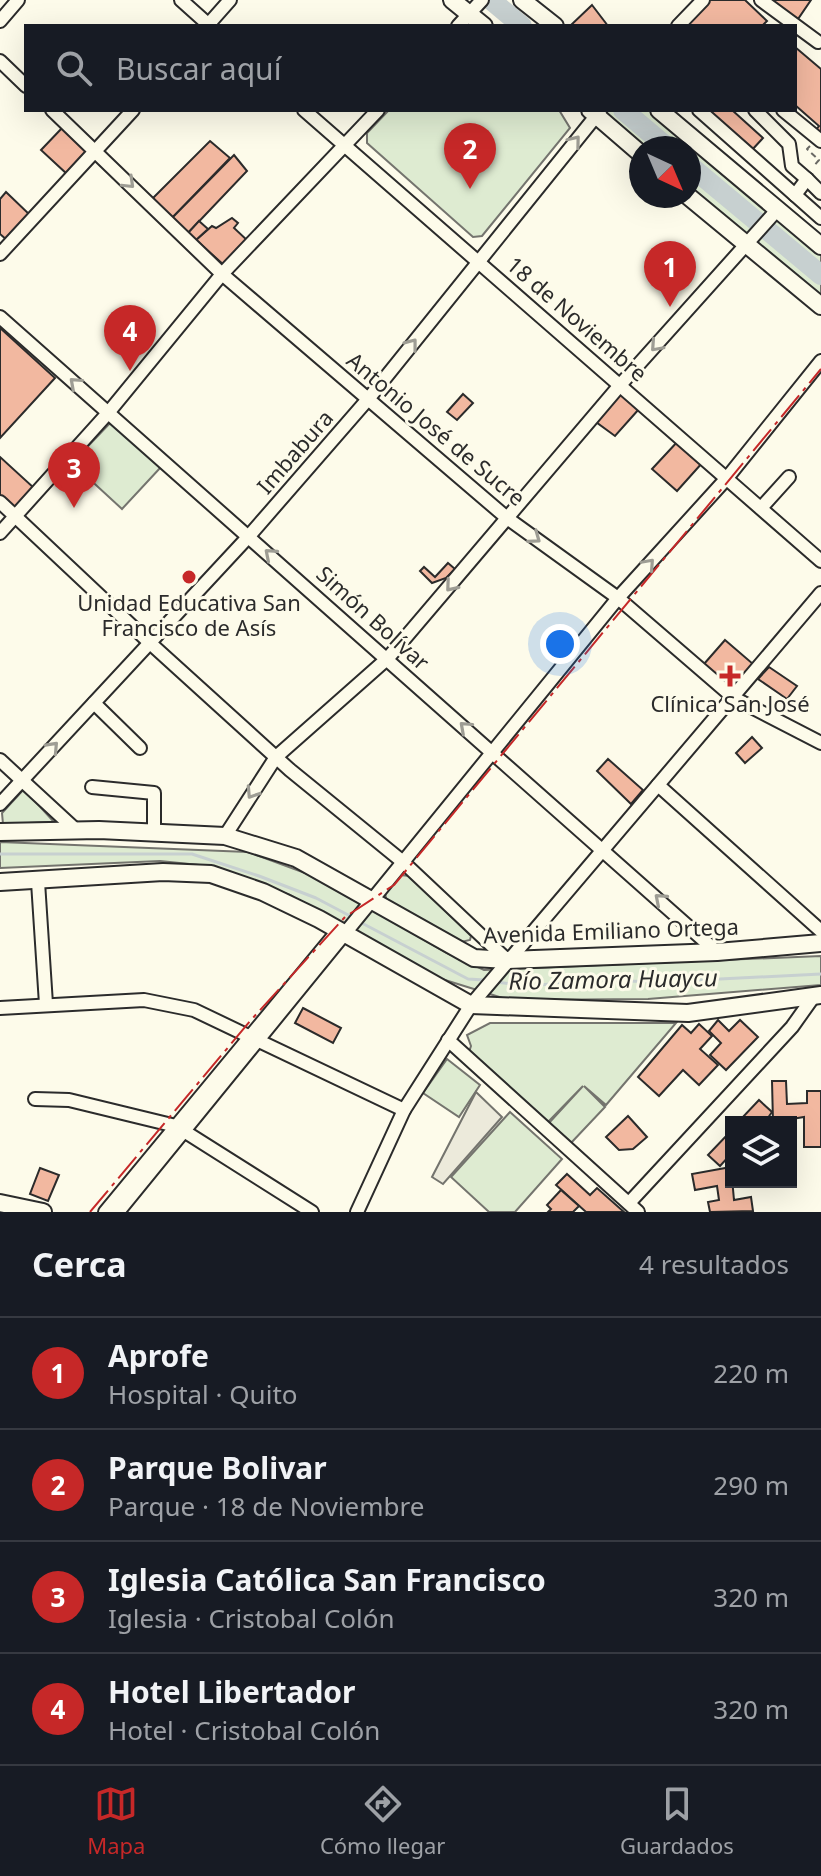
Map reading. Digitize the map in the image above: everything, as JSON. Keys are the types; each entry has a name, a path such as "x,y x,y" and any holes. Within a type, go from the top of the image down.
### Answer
{"main road":[{"path":"452,0 471,12"},
{"path":"522,0 552,24"},
{"path":"597,112 629,143"},
{"path":"661,112 775,212 821,246"},
{"path":"701,207 821,306"},
{"name":"Avenida Emiliano Ortega","path":"0,832 154,832 225,836 296,858 370,903 474,958 507,960 717,952 821,943"},
{"path":"0,882 163,872 211,874 263,892 471,1005 688,1013 818,995"},
{"path":"0,1203 34,1211"}],"street":[{"path":"0,21 18,0"},
{"path":"181,0 207,24"},
{"path":"209,24 230,0"},
{"path":"680,24 703,0"},
{"path":"754,0 782,24"},
{"path":"761,0 794,24"},
{"path":"797,27 818,42"},
{"path":"0,61 24,84"},
{"name":"Antonio José de Sucre","path":"54,112 222,274 507,518 618,598 734,698 821,743"},
{"path":"0,254 131,112"},
{"name":"18 de Noviembre","path":"306,112 479,259 821,561"},
{"path":"0,533 108,413 222,274 376,112"},
{"name":"Imbabura","path":"0,804 249,536 369,398 597,112"},
{"path":"701,112 821,218"},
{"path":"757,112 789,144 792,166 821,193"},
{"path":"785,112 820,140"},
{"path":"795,195 805,178"},
{"path":"225,836 276,757 388,658 621,384 775,212"},
{"name":"Simón Bolívar","path":"0,317 717,952"},
{"path":"105,1212 180,1129 340,933 370,903 618,598 727,478 821,361"},
{"path":"761,508 789,477"},
{"path":"0,502 276,757 403,862 507,960"},
{"path":"357,1212 404,1110 471,1005 821,593"},
{"path":"94,703 140,748"},
{"path":"0,760 77,831"},
{"path":"658,785 821,931"},
{"path":"92,787 154,793 154,832"},
{"path":"38,882 46,1004"},
{"path":"448,1040 634,1208 818,995"},
{"path":"0,1008 160,1002 194,1010 404,1110"},
{"path":"35,1099 69,1100 180,1129 312,1212"},
{"path":"118,1212 180,1129"}],"path":[{"path":"805,178 819,160 807,149 820,140"}],"green space":[{"path":"387,112 560,112 570,128 482,236 473,237 367,143 367,133"},
{"path":"603,112 661,112 690,136 629,137"},
{"path":"701,146 821,247 821,305 701,206"},
{"path":"112,421 161,467 122,509 72,463"},
{"path":"24,789 54,822 3,824 2,813"},
{"path":"0,842 248,852 316,877 447,953 484,970 821,956 821,985 648,999 509,1000 429,975 290,895 209,866 160,861 0,868"},
{"path":"400,875 410,876 471,936 470,940 461,942 387,903 385,893"},
{"path":"490,1023 676,1023 606,1105 584,1086 605,1107 570,1144 548,1124 583,1086 548,1122 469,1052 471,1046 467,1035"},
{"path":"447,1059 480,1085 459,1117 423,1093"},
{"path":"510,1112 562,1159 515,1212 489,1212 451,1177"}],"shaded area":[{"path":"476,1092 502,1117 443,1184 432,1177"}],"building":[{"path":"704,0 745,0 767,21 764,24 682,24"},
{"path":"770,0 811,0 798,19"},
{"path":"592,5 606,24 572,24"},
{"path":"797,49 821,69 821,135 815,131 819,126 797,107"},
{"path":"706,112 734,112 763,138 751,151"},
{"path":"63,127 89,152 67,174 41,150"},
{"path":"210,141 230,158 172,218 152,199"},
{"path":"234,155 247,171 188,233 172,218"},
{"path":"6,192 31,216 8,241 0,234 0,199"},
{"path":"232,218 238,223 234,228 249,242 225,266 196,240 212,226 216,228"},
{"path":"199,221 208,229 196,240 188,233"},
{"path":"0,328 55,378 0,438"},
{"path":"621,393 639,409 615,436 596,422"},
{"path":"463,394 473,403 457,420 447,412"},
{"path":"679,440 703,462 677,491 652,469"},
{"path":"0,457 34,488 15,509 0,496"},
{"path":"448,563 455,569 446,578 432,583 420,571 424,567 435,577"},
{"name":"Clínica San José","path":"725,640 753,664 732,688 704,664"},
{"path":"769,667 797,686 787,699 758,679"},
{"path":"752,737 762,748 745,763 736,753"},
{"path":"608,759 643,790 631,804 597,771"},
{"path":"303,1008 341,1028 333,1043 295,1023"},
{"path":"718,1020 729,1031 740,1020 758,1037 726,1070 710,1055 721,1043 709,1031"},
{"path":"699,1024 712,1036 700,1049 718,1065 699,1085 683,1070 659,1096 638,1077 682,1025 691,1033"},
{"path":"772,1081 786,1081 787,1104 807,1103 807,1091 821,1091 821,1147 804,1147 804,1117 773,1116"},
{"path":"759,1100 772,1112 769,1116 744,1116"},
{"path":"628,1116 647,1137 633,1149 619,1150 606,1137"},
{"path":"725,1137 725,1161 720,1166 708,1155"},
{"path":"40,1168 59,1175 48,1201 30,1194"},
{"path":"725,1168 725,1188 733,1188 734,1200 751,1197 753,1211 710,1212 708,1202 719,1200 717,1186 695,1190 692,1174"},
{"path":"567,1174 590,1195 597,1188 624,1212 586,1212 556,1185"},
{"path":"561,1190 579,1206 573,1212 548,1212 551,1209 547,1205"}],"waterway":[{"path":"491,0 520,24"},
{"path":"625,112 654,136"},
{"path":"701,175 821,275"},
{"name":"Río Zamora Huaycu","path":"0,854 192,854 316,898 352,917"},
{"name":"Río Zamora Huaycu","path":"358,921 468,979 484,980"},
{"name":"Río Zamora Huaycu","path":"496,982 529,986 592,980 661,982 821,974"}],"power":[{"path":"90,1212 251,1020 345,917 394,885 821,369"}],"place":[{"name":"Parque Bolivar","path":"470,189"},
{"name":"Aprofe","path":"670,307"},
{"name":"Hotel Libertador","path":"130,371"},
{"name":"Iglesia Católica San Francisco","path":"74,508"},
{"name":"Unidad Educativa San Francisco de Asís","path":"189,577"},
{"name":"Clínica San José","path":"730,676"}]}
